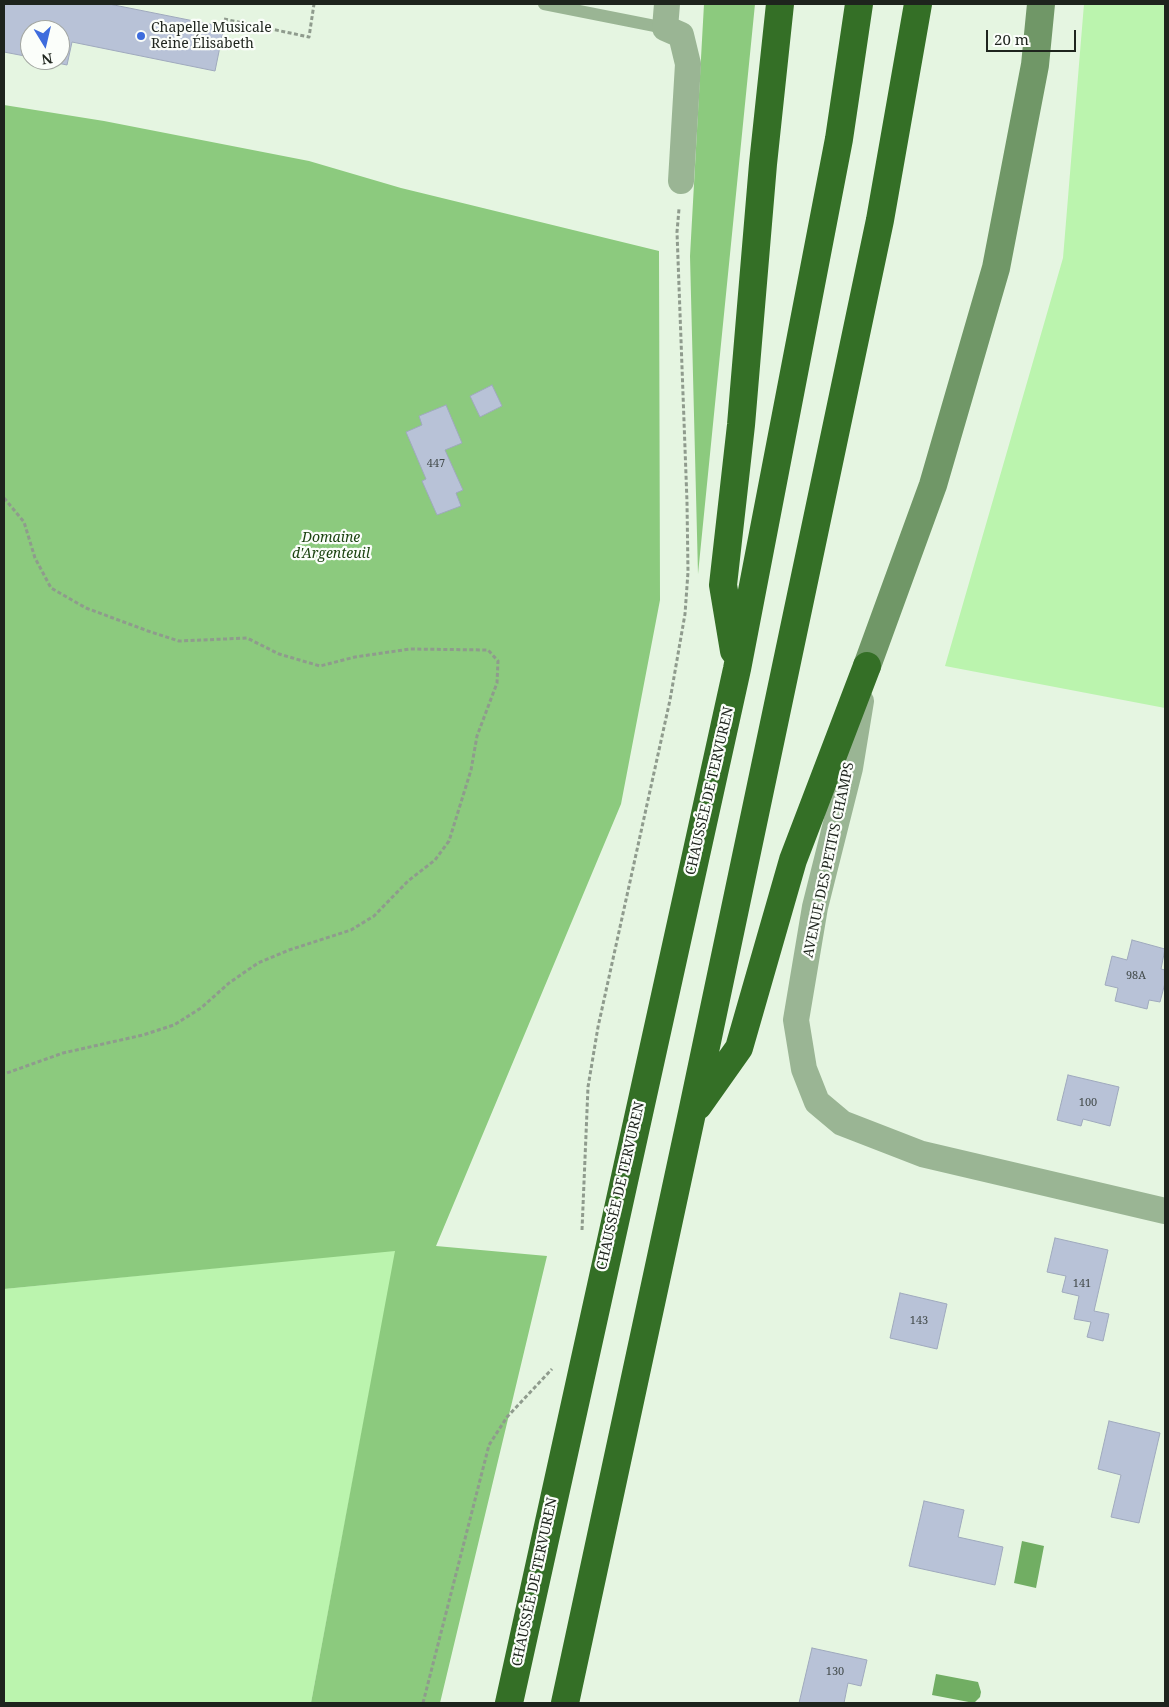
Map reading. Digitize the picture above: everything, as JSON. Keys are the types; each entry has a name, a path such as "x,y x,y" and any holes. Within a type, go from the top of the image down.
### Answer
{"highway":[{"path":"737,669 723,585 741,425 763,164 780,4"},
{"name":"CHAUSSÉE DE TERVUREN","path":"509,1703 737,669 840,139 859,4"},
{"path":"565,1703 692,1113 880,220 918,4"},
{"path":"692,1113 739,1048 793,860 867,666"}],"street":[{"path":"867,666 933,485 996,268 1035,65 1041,4"},
{"path":"666,16 681,35 688,64 681,181"},
{"name":"AVENUE DES PETITS CHAMPS","path":"867,666 850,768 815,907 796,1020 804,1069 816,1102 842,1123 922,1154 1165,1211"}],"lane":[{"path":"544,4 666,16"}],"path":[{"path":"224,19 309,37 314,4"},
{"path":"581,1240 588,1088 598,1027 670,700 684,614 688,572 677,232 681,181"},
{"path":"4,498 24,522 35,558 51,588 86,608 148,631 179,641 247,638 279,654 320,666 355,657 410,649 488,650 498,661 497,683 478,736 471,770 449,841 435,860 408,881 374,916 351,930 289,950 258,963 229,983 201,1008 174,1025 143,1035 63,1054 4,1074"},
{"path":"423,1703 490,1444 507,1418 556,1366"}],"shaded area":[{"path":"1084,4 1165,4 1165,708 945,666 1063,258"},
{"path":"396,1250 311,1703 4,1703 4,1289"},
{"path":"1022,1541 1044,1546 1036,1588 1014,1583"},
{"path":"936,1674 978,1682 981,1692 980,1697 974,1703 932,1695"}],"green space":[{"path":"704,4 755,4 698,574 690,256"},
{"name":"Domaine d'Argenteuil","path":"4,105 104,121 309,161 401,188 659,251 660,600 621,804 436,1246 547,1256 440,1703 311,1703 395,1251 4,1289"}],"building":[{"name":"Chapelle Musicale Reine Élisabeth","path":"4,4 109,4 224,27 215,71 72,42 70,51 70,20 20,20 20,55 4,52"},
{"path":"492,385 502,406 480,417 470,396"},
{"path":"446,405 462,443 445,450 463,490 456,493 461,506 437,515 422,481 426,479 406,432 422,425 419,416"},
{"path":"1132,940 1165,949 1161,969 1165,970 1165,983 1160,1002 1149,1000 1147,1009 1115,1001 1118,988 1105,985 1112,956 1127,960"},
{"path":"1068,1075 1119,1087 1110,1126 1083,1119 1081,1126 1057,1120"},
{"path":"1055,1238 1108,1250 1094,1311 1109,1314 1103,1341 1087,1337 1091,1322 1074,1319 1079,1296 1062,1292 1066,1276 1047,1272"},
{"path":"900,1293 947,1304 937,1349 890,1338"},
{"path":"1109,1421 1160,1433 1139,1523 1111,1517 1121,1475 1098,1469"},
{"path":"924,1501 964,1510 958,1537 1003,1547 995,1585 909,1566"},
{"path":"812,1648 867,1660 861,1686 848,1683 844,1703 799,1703"}],"place":[{"name":"Chapelle Musicale Reine Élisabeth","path":"141,36"}]}
